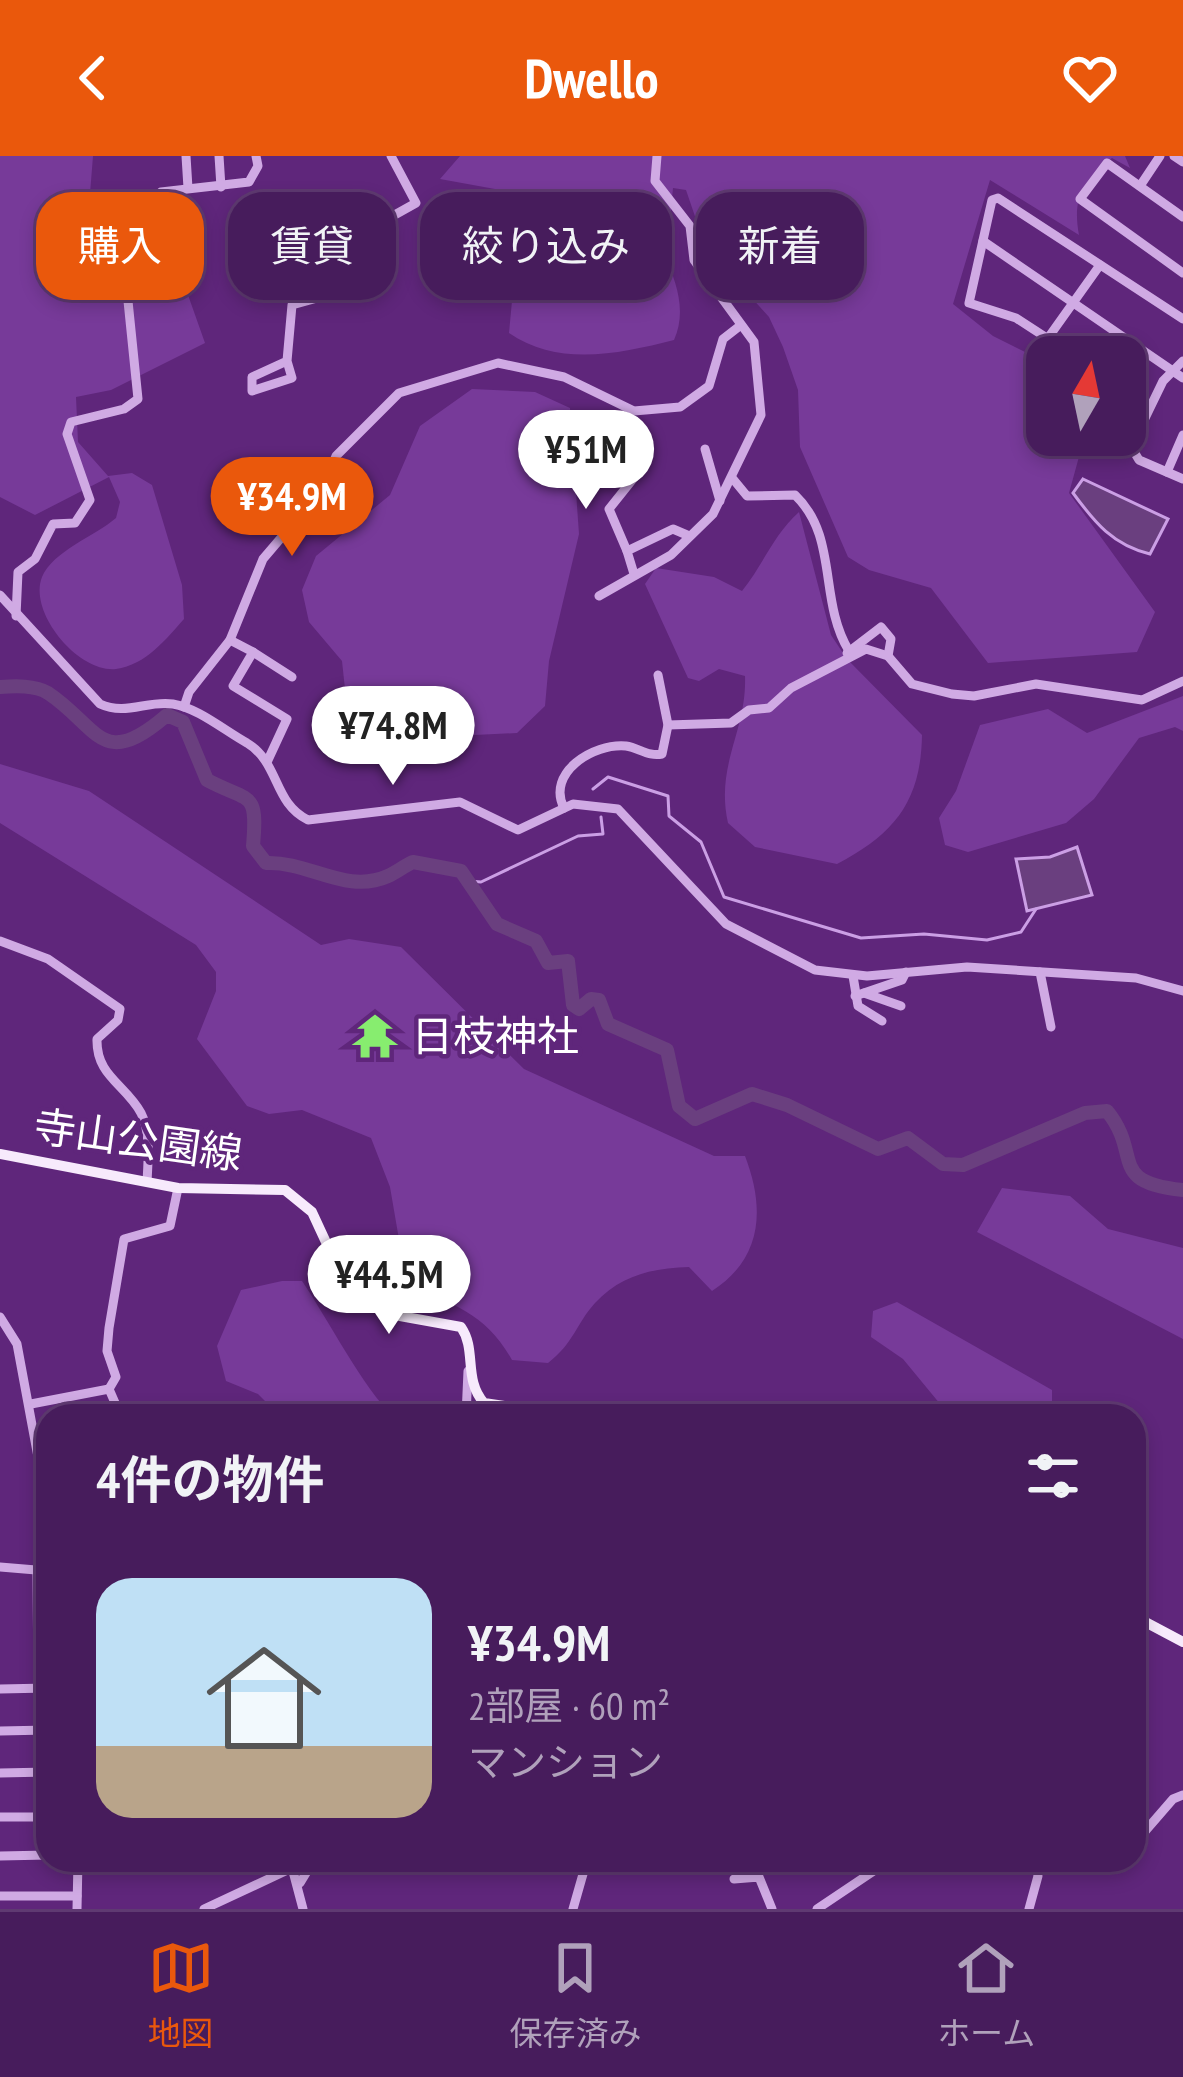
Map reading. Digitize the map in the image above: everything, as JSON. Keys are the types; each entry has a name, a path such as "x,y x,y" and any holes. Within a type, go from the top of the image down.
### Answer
{"main road":[{"name":"寺山公園線","path":"0,1154 178,1188 275,1188 294,1194 312,1212 338,1266 400,1316 461,1327 468,1337 468,1371 477,1396 488,1404"},
{"path":"1146,1622 1183,1642"}],"street":[{"path":"186,156 188,188"},
{"path":"218,156 220,187"},
{"path":"172,192 249,182 258,166 256,156"},
{"path":"287,361 252,377 251,391 292,378 287,361 292,304 346,290 348,241 416,203 391,156"},
{"path":"599,596 671,555 687,535 704,524 733,479 734,464 761,415 756,349 694,260 690,226 655,181 657,156"},
{"path":"1140,186 1160,156"},
{"path":"1174,156 1183,162"},
{"path":"1183,217 1107,163 1080,199 1183,273"},
{"path":"1045,336 1016,317 969,303 992,200 998,198 1183,319"},
{"path":"983,241 1183,379"},
{"path":"1049,336 1100,265"},
{"path":"16,616 18,572 35,559 53,524 75,523 90,500 67,434 71,422 124,409 138,399 128,300"},
{"path":"184,707 230,640 263,559 321,491 336,456 399,393 498,364 564,377 620,408 671,410 691,402 709,386 723,339 741,325"},
{"path":"1146,418 1172,370 1183,361"},
{"path":"1167,472 1183,435"},
{"path":"705,449 720,502"},
{"path":"1136,456 1183,479"},
{"path":"632,467 633,479 621,488 608,514 634,574"},
{"path":"733,479 747,496 795,495 822,528 830,612 849,651"},
{"path":"627,551 673,530 687,535"},
{"path":"0,595 100,704 119,710 158,704 184,707 268,760 290,809 321,822 460,802 518,830 564,808 593,802 618,809 735,931 802,966 853,976 967,967 1136,977 1183,991"},
{"path":"829,668 880,627 891,640 889,656"},
{"path":"230,640 292,677"},
{"path":"668,725 730,723 748,710 769,708 791,688 866,649 889,656 912,684 952,694 974,696 1036,684 1142,700 1183,681"},
{"path":"254,652 233,686 286,719 268,760"},
{"path":"564,808 557,794 568,768 619,746 662,754 668,725 658,675"},
{"path":"0,941 48,959 120,1009 118,1021 97,1039 97,1056 142,1116 147,1181"},
{"path":"859,994 902,980 906,972"},
{"path":"1040,972 1051,1027"},
{"path":"853,976 858,1006 881,1021"},
{"path":"1027,993 1042,984"},
{"path":"859,994 901,1006"},
{"path":"31,1404 109,1389 116,1377 107,1351 122,1268 118,1252 124,1239 170,1226 178,1188"},
{"path":"0,1317 17,1344 36,1435"},
{"path":"467,1404 468,1371"},
{"path":"109,1389 116,1404"},
{"path":"0,1568 36,1568"},
{"path":"0,1689 36,1688"},
{"path":"0,1732 36,1730"},
{"path":"0,1773 36,1772"},
{"path":"1146,1830 1173,1798 1183,1795"},
{"path":"0,1817 36,1817"},
{"path":"0,1856 36,1856"},
{"path":"0,1896 77,1903 77,1872"},
{"path":"204,1909 275,1872"},
{"path":"296,1872 303,1909"},
{"path":"300,1883 307,1872"},
{"path":"573,1909 584,1872"},
{"path":"817,1909 872,1872"},
{"path":"1029,1909 1036,1872"},
{"path":"734,1879 759,1876 772,1909"}],"shaded area":[{"path":"0,156 93,156 90,192 36,192 36,300 190,300 205,343 111,390 76,397 78,442 108,476 132,473 152,485 182,585 184,619 155,650 127,667 101,668 86,661 49,623 40,591 42,577 55,559 116,518 120,502 109,477 35,515 0,497"},
{"path":"460,156 1125,156 1130,168 1112,158 1082,191 1077,210 1079,235 990,180 953,304 993,336 1026,352 1026,456 1079,456 1069,493 1155,612 1137,652 988,663 931,588 869,570 848,557 800,447 798,390 783,347 769,317 754,300 864,300 864,192 696,192 696,219 686,190 673,188 672,198 672,192 511,192 440,179"},
{"path":"672,276 678,295 679,325 674,340 632,350 568,354 528,344 509,333 512,300 672,300"},
{"path":"472,389 535,392 570,408 579,534 549,661 545,706 517,733 373,740 345,689 342,661 309,622 302,590 316,556 390,495 420,426"},
{"path":"1083,479 1168,519 1150,554 1125,545 1097,523 1073,493"},
{"path":"799,512 831,635 847,659 922,735 916,779 900,813 874,841 837,864 755,847 728,823 725,783 745,676 719,669 699,681 688,678 645,584 656,568 714,577 742,591"},
{"path":"1183,696 1183,731 1175,727 1139,738 1094,799 1066,823 968,852 945,845 939,818 956,791 980,725 1048,709 1087,733"},
{"path":"0,764 89,791 321,945 349,939 401,947 524,1069 714,1156 745,1156 757,1213 750,1247 741,1263 712,1291 689,1267 650,1271 627,1280 595,1303 548,1363 512,1360 492,1332 468,1312 407,1286 390,1187 371,1138 302,1110 269,1114 247,1106 197,1039 216,991 216,972 196,945 0,823"},
{"path":"1077,847 1092,895 1027,911 1016,859 1050,857"},
{"path":"1002,1188 1070,1196 1108,1229 1183,1248 1183,1339 977,1232"},
{"path":"302,1281 382,1404 268,1404 258,1394 226,1381 217,1346 241,1290"},
{"path":"897,1302 1052,1390 1052,1404 940,1404 903,1359 871,1337 873,1311"}],"waterway":[{"path":"0,687 43,690 91,730 114,742 145,732 167,715 183,722 207,780 242,796 252,806 253,846 266,863 357,882 388,876 413,862 461,871 497,924 536,941 548,963 568,961 573,1005 579,1009 591,999 599,1000 608,1024 667,1050 679,1106 695,1119 752,1094 787,1105 878,1149 908,1138 943,1164 963,1165 1085,1113 1107,1111 1135,1173 1159,1186 1183,1190"},
{"path":"593,789 608,777 668,796 669,816 701,842 724,897 861,938 924,934 987,940 1021,932 1036,909"},
{"path":"469,881 481,882 578,836 603,834 601,817"}],"place":[{"name":"日枝神社","path":"375,1036"}]}
